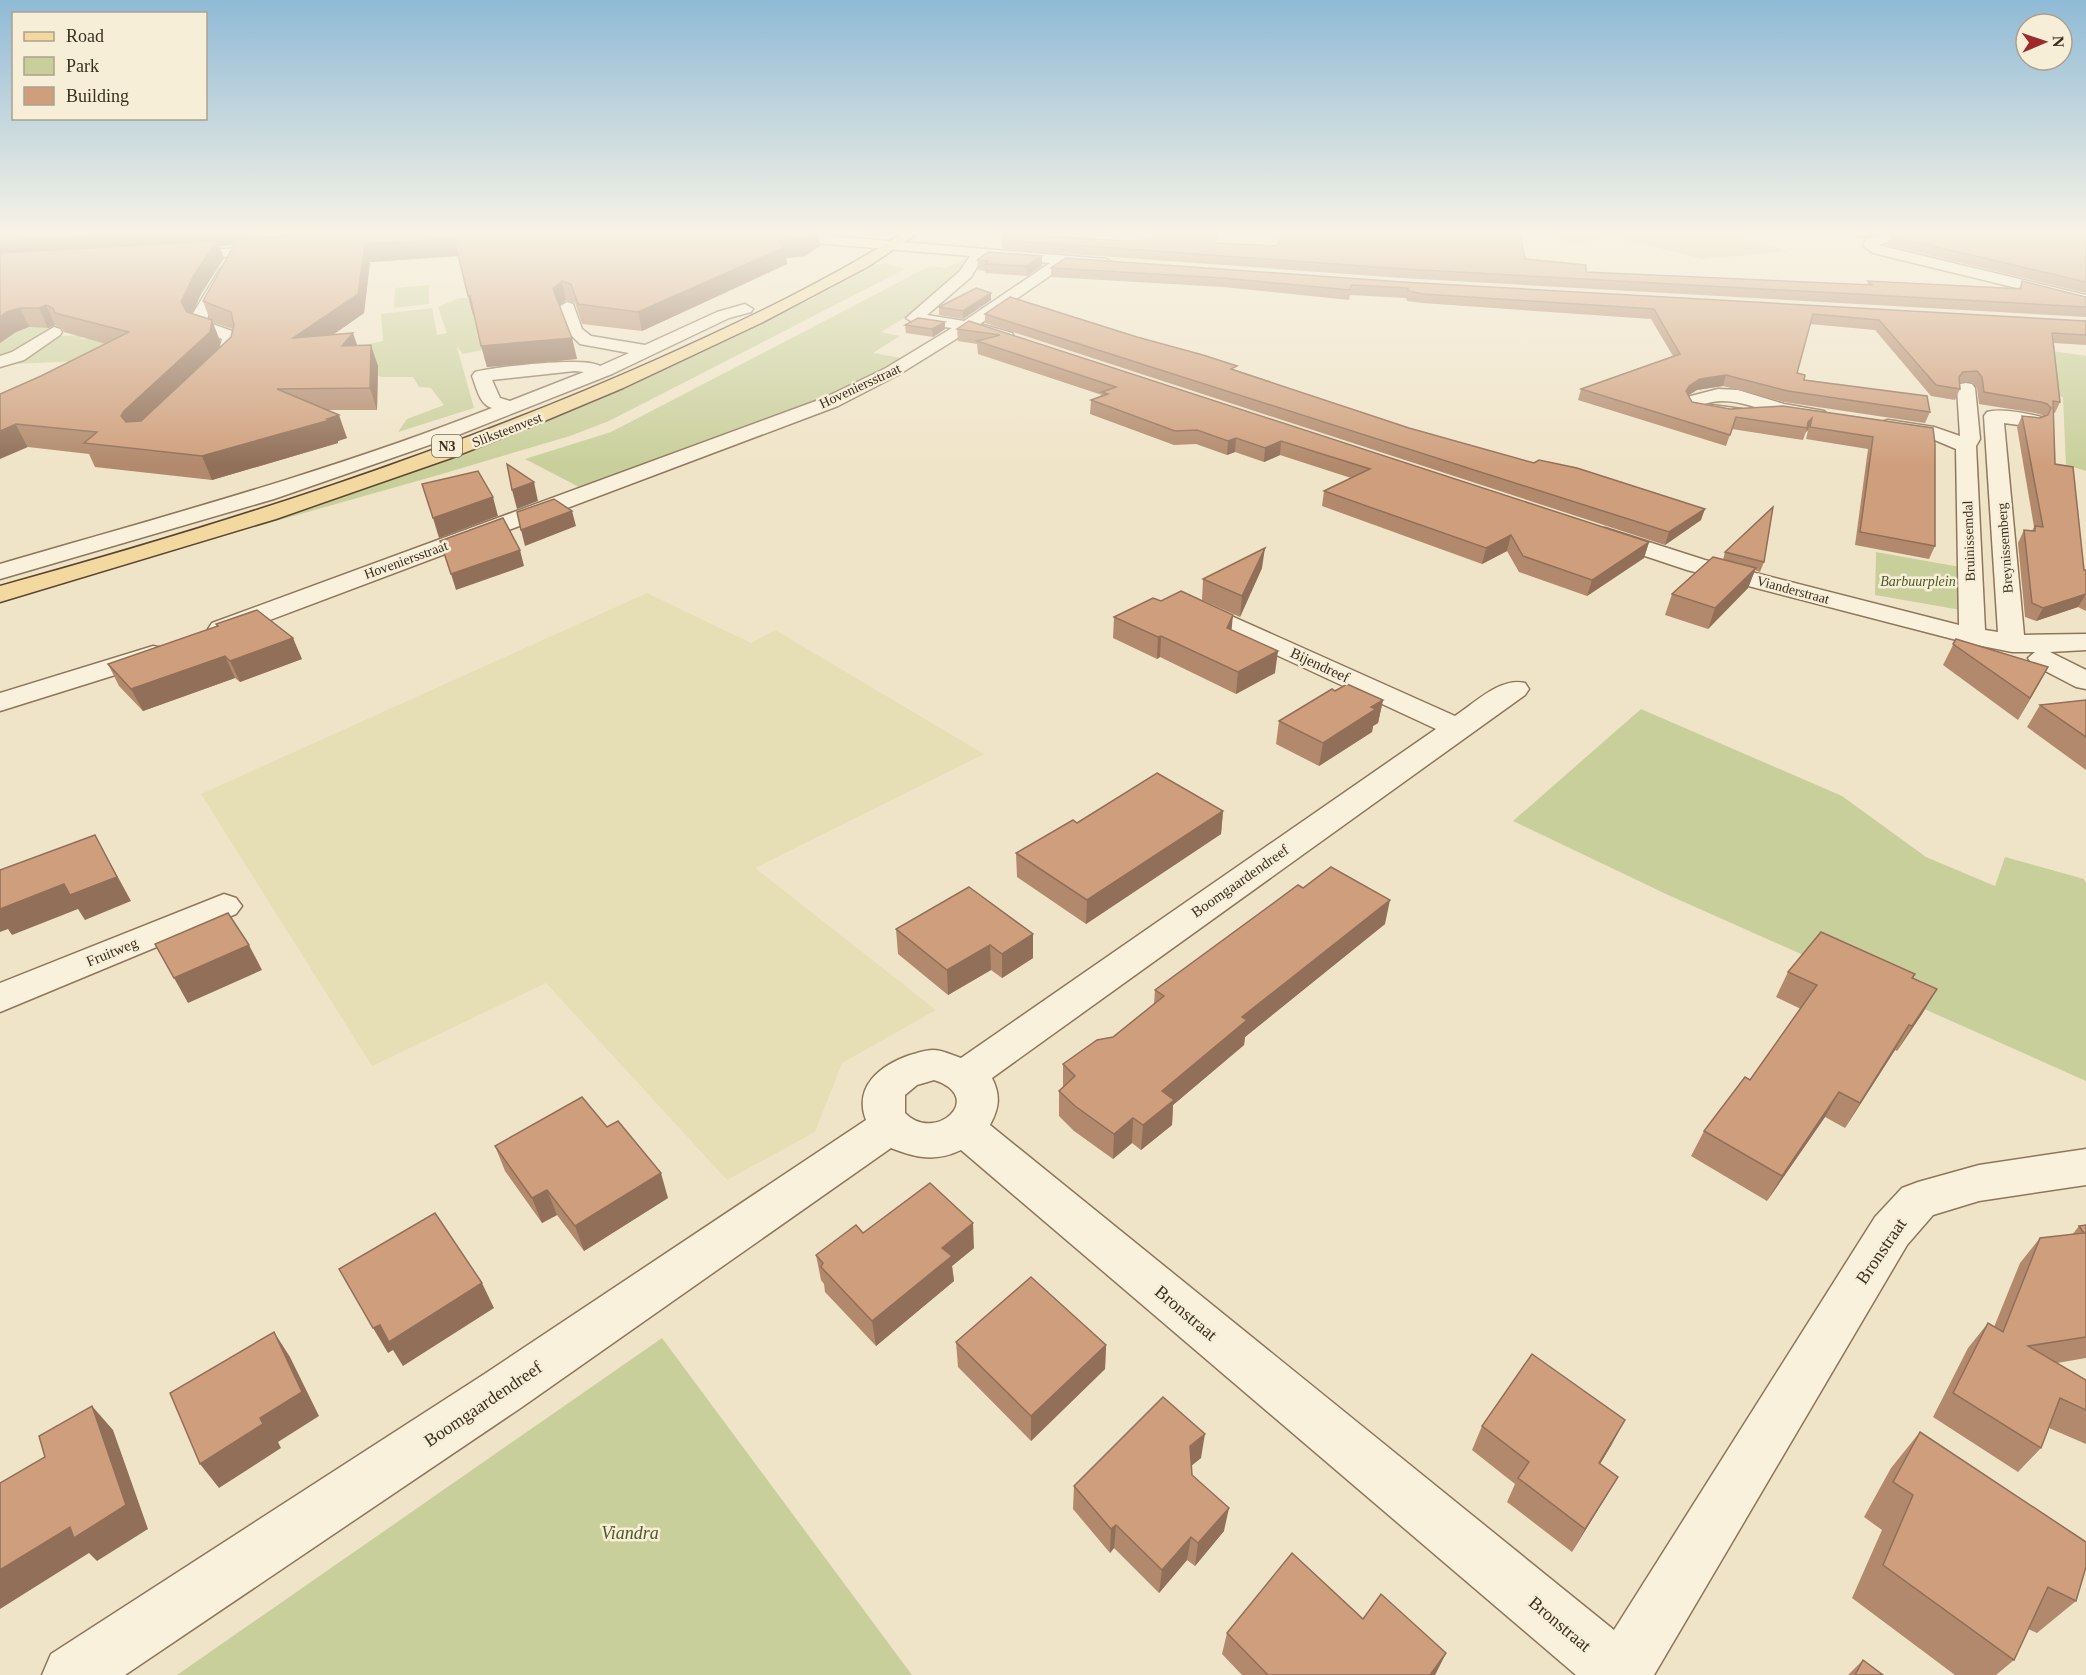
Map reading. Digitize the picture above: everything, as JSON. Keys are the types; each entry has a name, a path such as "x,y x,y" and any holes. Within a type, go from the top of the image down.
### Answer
{"main road":[{"name":"Sliksteenvest","path":"2,585 283,503 484,433 632,371 725,325 745,309"},
{"name":"Sliksteenvest","path":"2,585 291,507 481,441 592,396 778,309"}],"street":[{"path":"194,390 228,356 231,345 230,336 202,327 199,322 205,309"},
{"path":"568,309 575,331 586,340 648,351"},
{"name":"Sliksteenvest","path":"2,585 51,559 266,494 451,431 606,370 723,315 744,309"},
{"path":"924,309 914,318 968,326 1030,345"},
{"path":"968,326 992,309"},
{"name":"Hoveniersstraat","path":"202,636 831,402 873,383 968,326"},
{"path":"0,362 18,356 54,332"},
{"path":"512,408 492,402 481,376 575,366 606,370"},
{"name":"Bruinissemdal","path":"1966,388 1970,439 1966,446 1972,636"},
{"path":"1779,409 1834,417"},
{"name":"Breynissemberg","path":"2012,644 1994,416 2034,422"},
{"path":"1868,423 1934,433 1966,446"},
{"name":"Vianderstraat","path":"1583,528 1696,565 1972,636 2012,644"},
{"name":"Bijendreef","path":"1183,602 1457,728"},
{"path":"2012,644 2048,646 2086,642"},
{"path":"0,702 169,649"},
{"path":"2042,658 2086,681"},
{"name":"Boomgaardendreef","path":"966,1075 1457,728 1515,690"},
{"name":"Fruitweg","path":"0,998 224,906"},
{"path":"934,1065 951,1068 966,1075 976,1087 980,1101 976,1116 965,1129 947,1139 925,1142 905,1137 889,1126 882,1114 882,1099 889,1086 900,1075 916,1068 934,1065"},
{"name":"Boomgaardendreef","path":"72,1675 504,1390 889,1126"},
{"name":"Bronstraat","path":"965,1129 1621,1674 1891,1231 1918,1201 1979,1183 2086,1167"}],"shaded area":[{"path":"647,593 751,643 775,630 984,754 755,868 936,1010 842,1063 815,1132 727,1180 546,983 372,1066 201,794"}],"green space":[{"path":"432,309 437,335 447,333 439,309 472,309 474,316 497,313 509,357 484,360 487,349 463,354 457,347 474,408 398,432 407,419 444,405 431,388 419,387 413,377 381,377 374,373 368,358 369,344 383,341 381,314"},
{"path":"788,309 827,309 609,421 570,436 0,599 361,486"},
{"path":"847,309 918,309 881,332 900,336 873,353 901,358 853,386 583,489 525,459 611,432"},
{"path":"189,316 197,356 13,364 56,334 63,333 61,336 84,335 80,339 102,337 58,329 45,332 0,359 0,343 16,332 60,317"},
{"path":"1952,336 2086,356 2086,471 2066,465 2063,397 1976,387"},
{"name":"Barbuurplein","path":"1876,552 1960,567 1961,610 1875,595"},
{"path":"1641,709 1842,796 1926,857 1995,886 2005,857 2084,879 2086,883 2086,1081 1666,894 1513,821"},
{"name":"Viandra","path":"662,1338 912,1675 177,1675"}],"building":[{"path":"0,309 16,309 7,312 0,317"},
{"path":"53,309 185,309 187,312 212,320 210,332 124,411 121,416 126,422 141,421 231,337 234,325 231,312 224,309 336,309 293,338 353,333 342,346 371,345 370,388 277,389 339,415 327,419 330,420 202,456 84,443 97,432 16,424 0,431 0,394 129,332 55,313"},
{"path":"473,309 561,309 572,338 481,346"},
{"path":"617,309 644,309 638,312"},
{"path":"992,309 1049,309 1237,366 1231,369 1409,428 1534,463 1539,460 1577,468 1705,509 1669,532 985,314"},
{"path":"1654,309 1879,309 2086,321 2086,335 2052,333 2060,402 2053,401 2055,464 2073,467 2084,570 2086,570 2086,594 2043,608 2032,603 2024,530 2035,531 2035,526 2043,527 2022,416 2040,418 2048,415 2051,408 2047,404 1984,392 1982,377 1977,371 1963,372 1959,377 1960,389 1936,385 1879,320 1813,314 1797,373 1805,375 1804,380 1927,396 1930,412 1788,391 1726,375 1700,379 1689,386 1686,391 1692,402 1730,409 1783,406 1933,428 1935,546 1860,532 1873,437 1810,427 1812,418 1807,428 1736,417 1730,435 1581,389 1680,354"},
{"path":"918,318 945,322 932,329 905,325"},
{"path":"969,321 1649,542 1592,580 1523,556 1511,535 1486,548 1324,491 1370,469 1281,441 1265,448 1236,438 1228,441 1197,430 1175,431 1091,400 1108,394 1102,392 1116,387 977,341 1000,335 957,329"},
{"path":"507,464 534,482 512,490"},
{"path":"478,471 493,497 433,518 422,484"},
{"path":"554,499 572,511 521,530 517,512"},
{"path":"1773,507 1764,562 1725,552"},
{"path":"503,518 520,550 451,574 440,541"},
{"path":"1265,548 1242,596 1203,579"},
{"path":"1713,557 1756,568 1715,608 1672,594"},
{"path":"1181,591 1233,615 1227,628 1278,651 1238,672 1114,617 1153,598 1161,601"},
{"path":"257,610 293,638 230,661 225,656 131,689 108,664 218,626 216,624"},
{"path":"1956,639 2048,667 2030,698 1953,644"},
{"path":"1347,684 1383,700 1371,707 1376,709 1323,743 1279,721 1332,689 1335,691"},
{"path":"2086,700 2086,737 2040,705"},
{"path":"1157,773 1223,811 1087,900 1016,853 1073,820 1077,823"},
{"path":"95,835 117,877 70,895 64,884 0,909 0,870"},
{"path":"1331,867 1390,900 1242,1017 1247,1020 1162,1091 1174,1100 1143,1125 1133,1118 1114,1134 1075,1106 1059,1091 1075,1076 1063,1064 1097,1040 1113,1037 1164,996 1155,990 1298,885 1303,888"},
{"path":"969,887 1033,934 1002,954 990,945 947,970 896,929"},
{"path":"228,913 249,945 174,978 155,944"},
{"path":"1821,932 1915,974 1912,978 1937,989 1912,1026 1909,1025 1860,1103 1839,1092 1782,1176 1704,1131 1745,1077 1750,1080 1817,985 1788,972"},
{"path":"582,1097 607,1127 618,1121 661,1173 575,1226 547,1190 532,1198 495,1146"},
{"path":"930,1183 973,1223 942,1248 952,1256 872,1321 821,1267 823,1263 816,1255 856,1225 863,1233"},
{"path":"435,1213 482,1283 389,1342 380,1325 373,1328 339,1269"},
{"path":"2086,1225 2086,1337 2028,1346 2086,1380 2086,1410 2060,1398 2041,1448 1953,1393 1988,1323 2003,1332 2040,1238 2084,1233 2079,1226"},
{"path":"1031,1277 1106,1345 1031,1416 956,1342"},
{"path":"274,1332 302,1392 260,1418 263,1424 200,1464 170,1393"},
{"path":"1532,1354 1625,1420 1599,1463 1618,1477 1585,1529 1518,1478 1529,1462 1482,1426"},
{"path":"1163,1397 1205,1434 1190,1446 1192,1475 1229,1508 1198,1543 1191,1537 1162,1570 1116,1525 1111,1529 1074,1486"},
{"path":"92,1406 126,1505 74,1538 70,1527 0,1570 0,1483 45,1457 39,1436"},
{"path":"1920,1432 2086,1542 2086,1567 2076,1601 2048,1587 2014,1660 1883,1565 1913,1495 1893,1482"},
{"path":"1292,1553 1363,1619 1381,1594 1446,1653 1430,1675 1268,1675 1227,1633"},
{"path":"1863,1660 1883,1675 1855,1675"}]}
